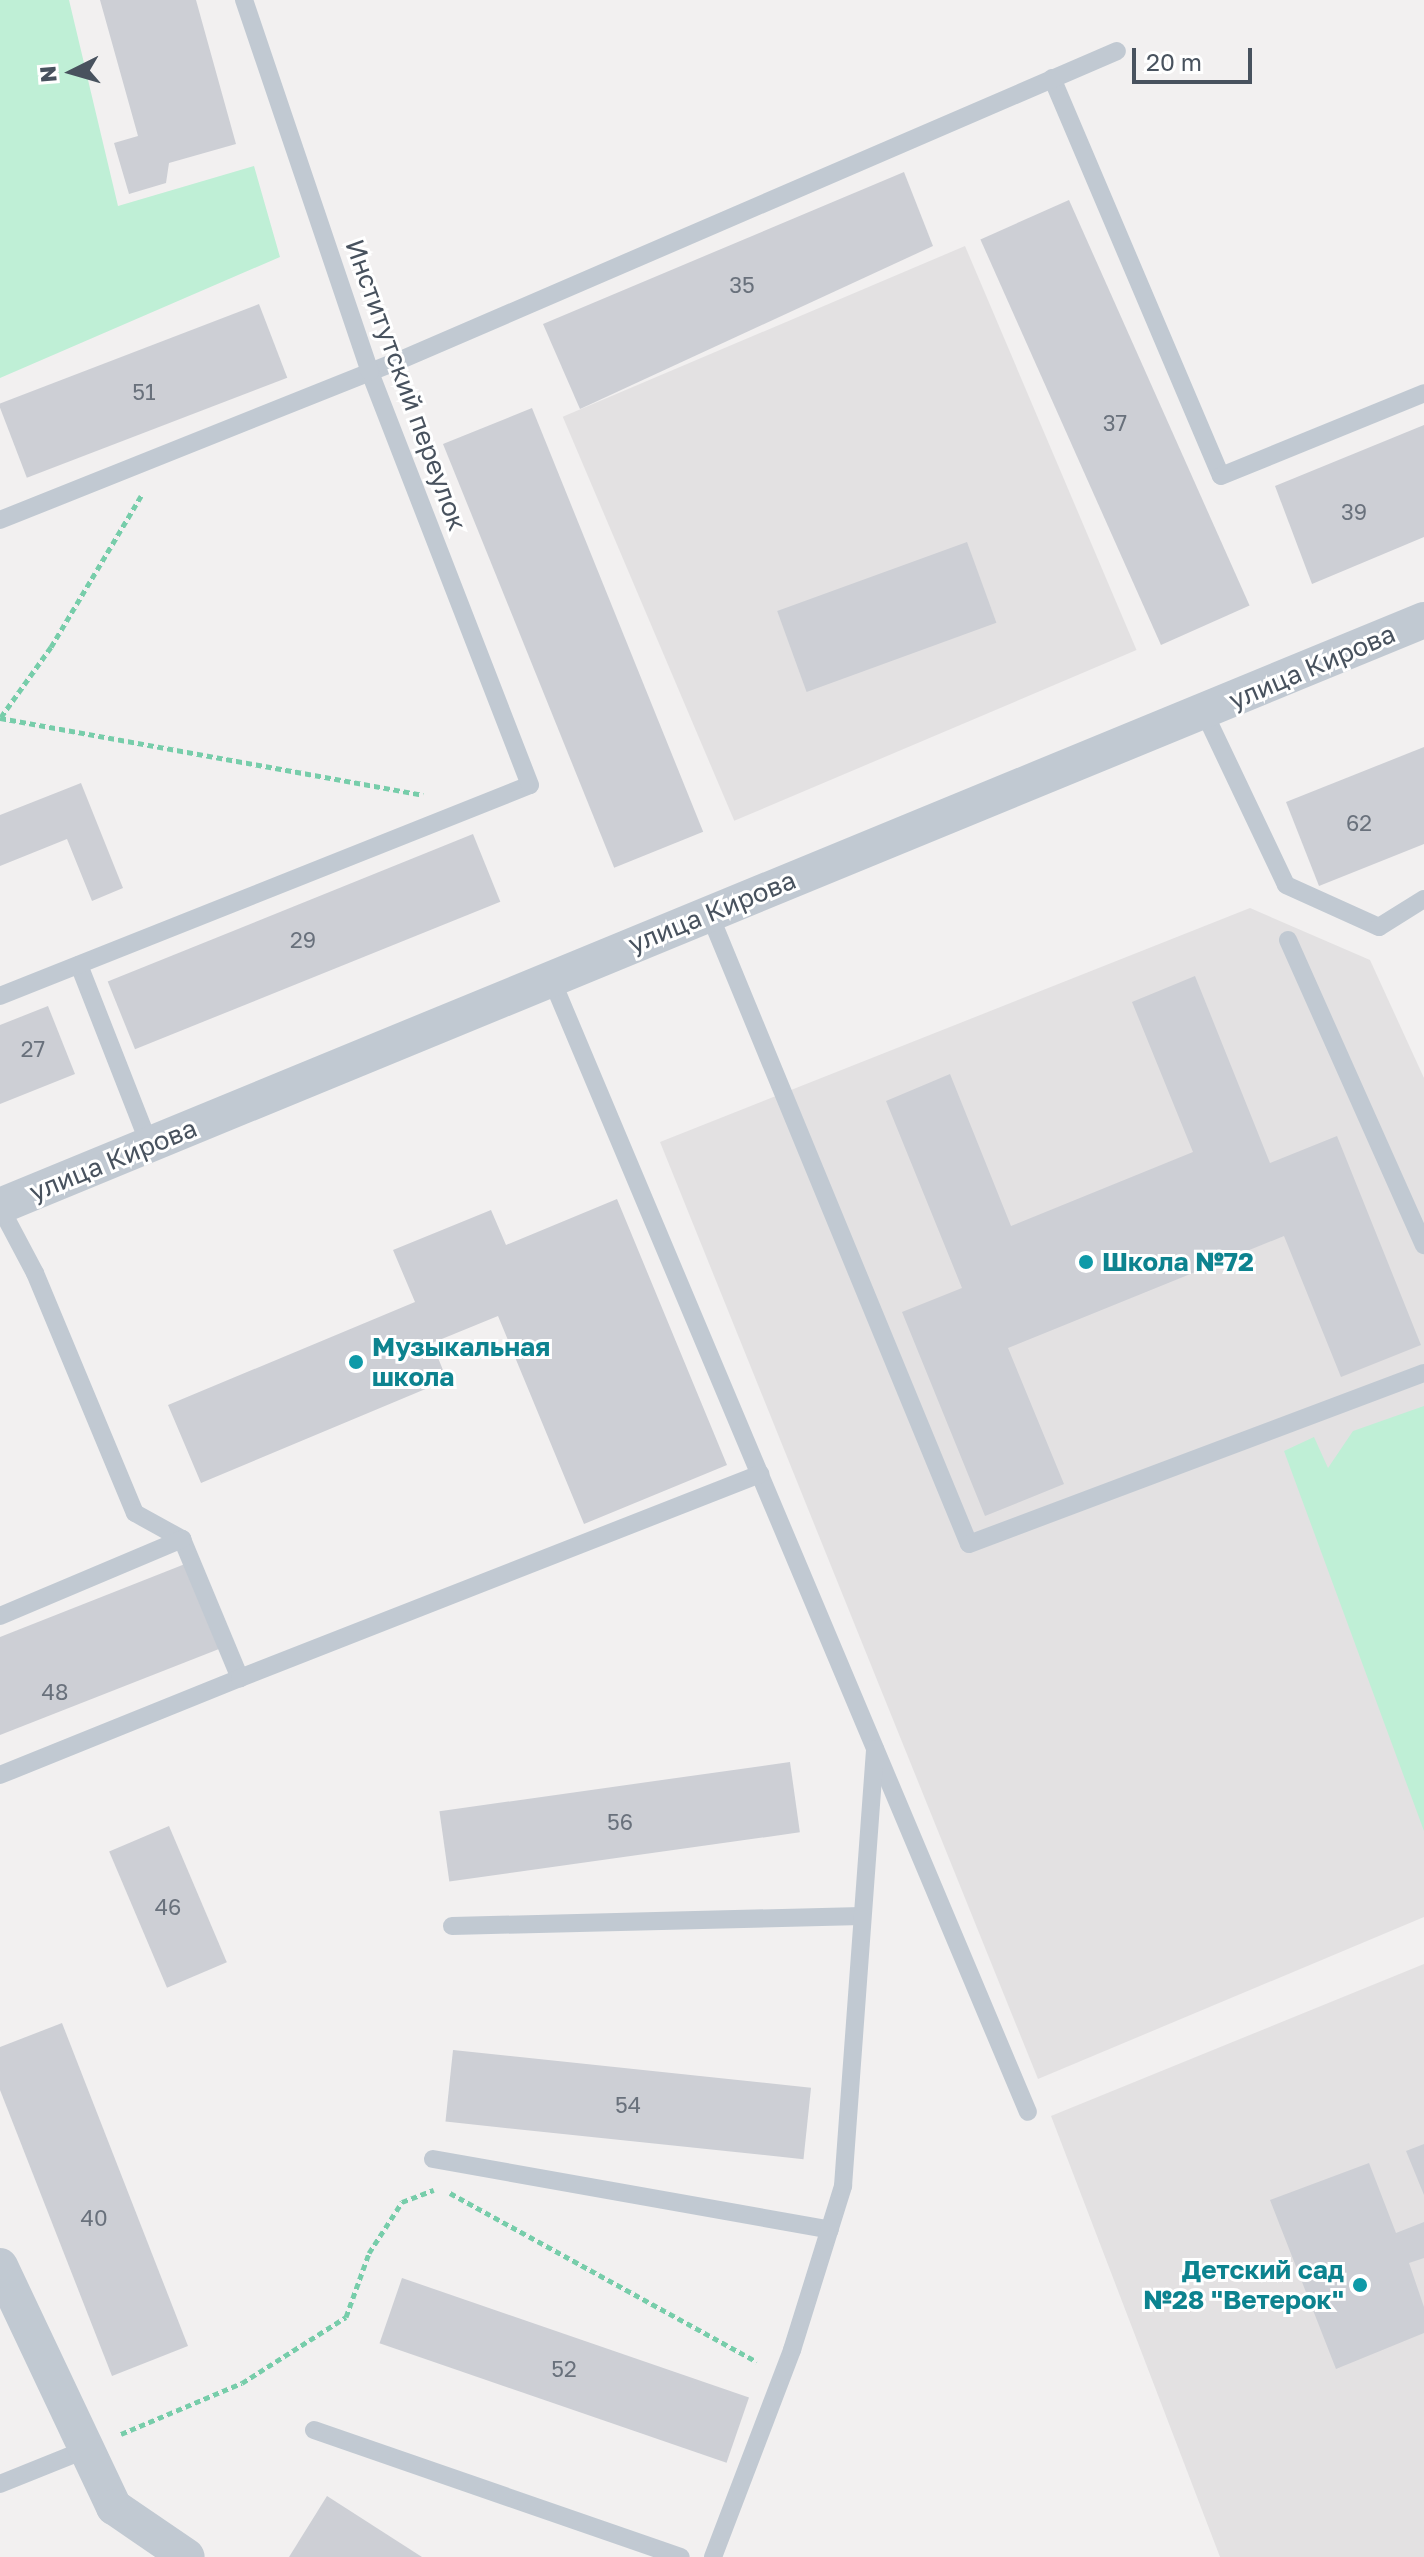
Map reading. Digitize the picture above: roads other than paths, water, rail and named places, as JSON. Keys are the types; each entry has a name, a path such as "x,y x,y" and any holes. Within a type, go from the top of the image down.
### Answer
{"street":[{"name":"улица Кирова","path":"0,1206 1424,620"},
{"path":"0,2266 114,2507 187,2557"}],"lane":[{"name":"Институтский переулок","path":"79,965 530,785 370,372 244,0"},
{"path":"0,520 370,372 1117,51"},
{"path":"1052,78 1221,476 1424,393"},
{"path":"1204,712 1286,885 1379,927 1424,899"},
{"path":"709,913 969,1544 1424,1373"},
{"path":"1288,940 1424,1245"},
{"path":"0,996 79,965 150,1146"},
{"path":"551,978 1028,2112"},
{"path":"0,1206 35,1273 135,1513 182,1539 240,1678"},
{"path":"0,1775 760,1474"},
{"path":"0,1616 182,1539"},
{"path":"713,2557 782,2376 843,2186 875,1746"},
{"path":"452,1926 862,1916"},
{"path":"433,2159 830,2230"},
{"path":"314,2430 681,2557"},
{"path":"0,2484 87,2449"}],"place":[{"name":"Школа №72","path":"1086,1262"},
{"name":"Музыкальная школа","path":"356,1362"},
{"name":"Детский сад №28 \"Ветерок\"","path":"1360,2285"}]}
